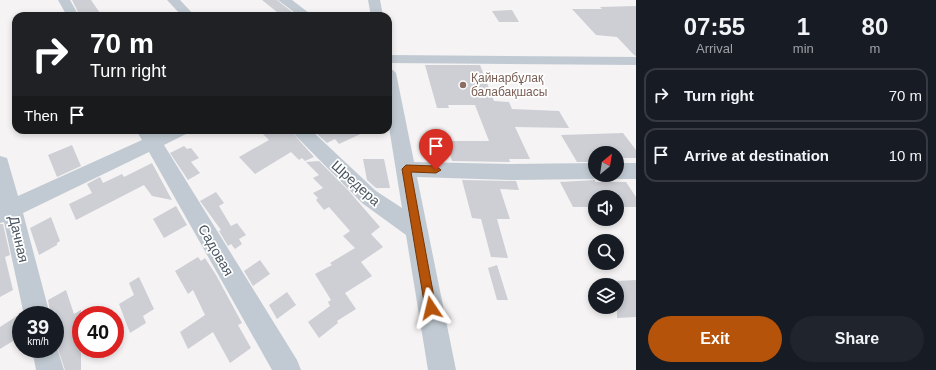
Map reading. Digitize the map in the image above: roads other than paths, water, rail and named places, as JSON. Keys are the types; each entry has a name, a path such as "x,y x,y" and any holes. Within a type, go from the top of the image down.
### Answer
{"street":[{"path":"64,0 71,12"},
{"path":"173,0 185,12"},
{"path":"284,0 301,12"},
{"path":"374,0 376,12"},
{"path":"392,59 636,61"},
{"path":"392,94 442,370"},
{"path":"6,212 149,136 159,134"},
{"name":"Шредера","path":"304,134 369,197 417,230"},
{"name":"Садовая","path":"149,136 287,370"},
{"name":"Дачная","path":"0,163 6,212 34,306"},
{"path":"406,169 512,172 588,171"},
{"path":"624,171 636,171"},
{"path":"47,358 50,370"}],"place":[{"name":"Қайнарбұлақ балабақшасы","path":"463,85"}]}
